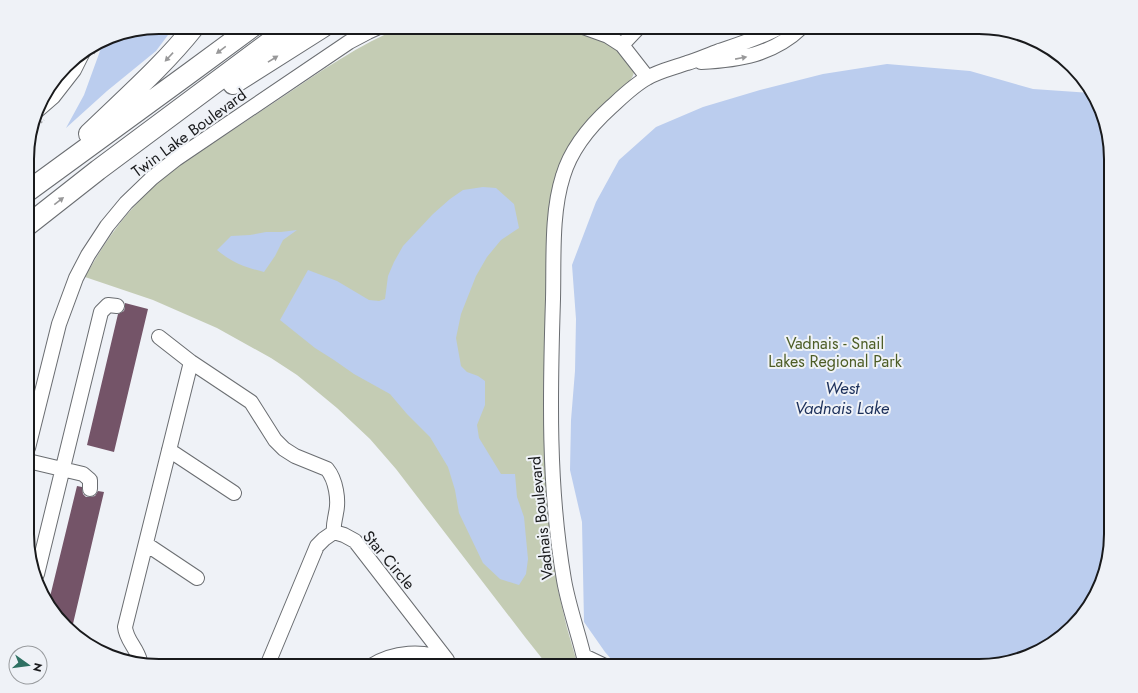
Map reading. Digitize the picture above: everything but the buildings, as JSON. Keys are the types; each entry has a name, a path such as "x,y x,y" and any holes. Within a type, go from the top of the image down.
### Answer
{"highway":[{"path":"34,181 70,151 152,74 188,34"},
{"path":"34,187 242,34"},
{"path":"34,220 98,170 281,34"},
{"path":"98,170 312,34"}],"street":[{"name":"Twin Lake Boulevard","path":"34,424 54,343 76,278 88,255 107,226 126,203 152,178 176,159 349,42 364,34"},
{"path":"599,34 608,36 622,45 648,77"},
{"path":"622,45 632,34"},
{"path":"688,63 768,34"},
{"path":"688,63 750,57 780,44 795,34"},
{"name":"Vadnais Boulevard","path":"584,659 564,581 558,535 551,443 551,363 556,210 559,192 563,174 579,143 588,130 611,107 648,77 688,63"},
{"path":"49,99 76,66"},
{"path":"39,567 101,312 108,305 117,306"},
{"path":"159,337 192,362 251,402 275,440 284,449 301,459 327,469 331,474 336,491 337,502 333,527 334,532 317,546 270,659"},
{"path":"139,657 138,652 125,632 125,626 192,362"},
{"path":"169,450 234,493"},
{"path":"34,463 83,474 90,480 90,489"},
{"name":"Star Circle","path":"334,532 355,541 446,659"},
{"path":"146,544 197,578"},
{"path":"386,659 401,654 415,653 429,655 439,659"}],"green space":[{"path":"387,34 582,34 605,41 618,51 634,70 633,76 629,82 591,117 570,144 556,177 549,213 543,401 548,499 553,557 558,590 576,659 542,659 396,469 370,439 337,408 297,375 271,358 217,328 153,300 85,277 98,254 121,222 155,185 196,154 310,78 355,50"}],"water":[{"path":"169,34 156,51 107,91 66,128 84,95 101,49 135,36"},
{"name":"West Vadnais Lake","path":"887,64 970,71 1033,89 1084,93 1091,104 1102,135 1104,151 1104,542 1100,566 1087,596 1078,610 1067,622 1042,642 1003,657 987,659 611,659 584,622 582,522 570,470 576,319 572,265 596,202 619,160 656,127 703,107 760,90 823,74"},
{"path":"483,187 496,188 514,204 519,228 501,240 487,257 476,276 461,314 456,338 461,366 467,372 478,376 485,381 485,405 477,425 479,438 501,474 515,474 517,497 524,517 528,559 526,574 519,585 500,579 483,563 459,513 455,490 448,467 430,437 390,394 354,374 315,348 280,320 308,270 337,281 369,300 379,301 385,299 388,276 403,246 433,214 450,199 463,190"},
{"path":"297,230 283,240 275,256 264,272 239,264 217,250 231,236"}],"park label":[{"name":"Vadnais - Snail Lakes Regional Park","path":"835,352"}]}
